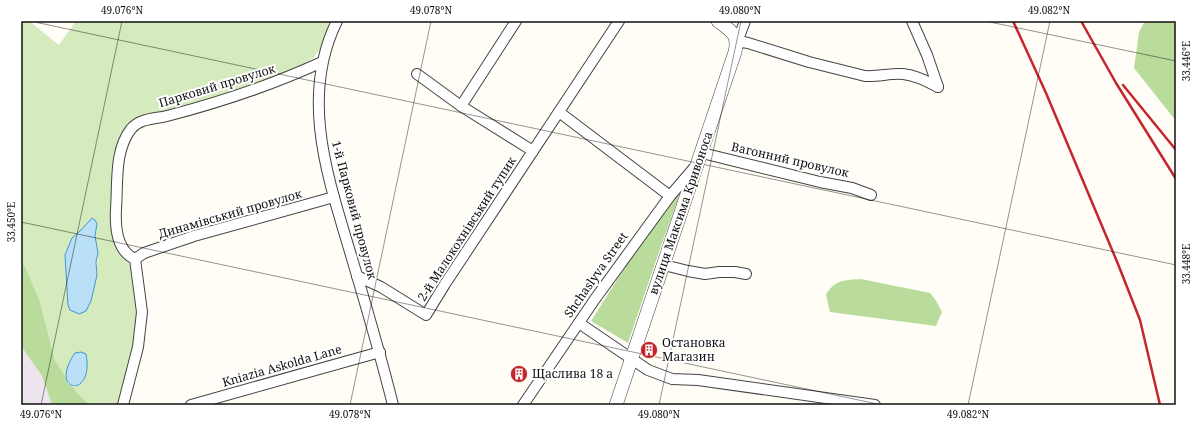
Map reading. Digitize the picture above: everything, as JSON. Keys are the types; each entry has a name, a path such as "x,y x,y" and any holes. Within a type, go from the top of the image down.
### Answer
{"street":[{"name":"1-й Парковий провулок","path":"337,21 331,33 322,62 318,96 318,122 334,197 380,352 392,405"},
{"path":"461,106 516,21"},
{"path":"417,74 461,106 533,151 620,21"},
{"path":"718,21 734,34 736,45 743,42 748,43 809,62 865,76 910,75 938,87 927,55 912,21"},
{"name":"вулиця Максима Кривоноса","path":"616,405 745,21"},
{"name":"Парковий провулок","path":"135,259 124,252 116,226 118,165 125,140 132,128 142,121 166,116 241,95 284,80 322,62"},
{"path":"559,112 670,196"},
{"name":"2-й Малокохнівський тупик","path":"358,276 381,287 426,315 533,151"},
{"name":"Вагонний провулок","path":"702,152 820,182 852,188 871,195"},
{"name":"Shchaslyva Street","path":"523,405 579,323 670,196 697,166"},
{"name":"Динамівський провулок","path":"135,259 144,253 194,236 334,197"},
{"path":"123,405 138,346 142,312 135,259"},
{"path":"664,265 688,272 705,274 719,272 746,274"},
{"path":"579,323 631,360 648,370 672,379 698,380 875,405"},
{"name":"Kniazia Askolda Lane","path":"191,405 380,352"}],"shaded area":[{"path":"21,346 42,376 52,405 21,405"}],"green space":[{"path":"21,21 29,21 59,45 76,21 329,21 323,46 313,58 290,73 197,104 141,117 127,128 118,143 114,161 113,237 130,264 134,274 138,307 135,340 119,405 90,405 77,393 73,387 76,387 67,371 66,380 55,361 40,302 25,266 21,264","holes":["92,219 97,229 96,236 98,260 91,301 68,305 65,255 72,238"]},
{"path":"1145,21 1176,21 1176,121 1134,68 1139,32"},
{"path":"675,194 679,195 677,202 628,343 591,321 636,250"},
{"path":"21,264 25,266 40,302 55,361 65,376 68,384 73,387 77,393 90,405 52,405 42,376 21,346"},
{"path":"861,279 930,293 942,312 936,326 830,312 826,295 829,290 840,282"}],"water":[{"path":"92,218 97,224 95,236 98,253 96,262 97,275 91,301 86,311 79,314 70,310 68,305 65,255 72,238"},
{"path":"81,352 86,354 87,369 84,379 79,384 73,386 69,383 66,376 68,366 75,353"}],"railway":[{"path":"1013,21 1046,93 1140,320 1160,405"},
{"path":"1081,21 1116,83 1176,179"},
{"path":"1123,85 1176,150"}],"place":[{"name":"Остановка Магазин","path":"649,350"},
{"name":"Щаслива 18 а","path":"519,374"}]}
